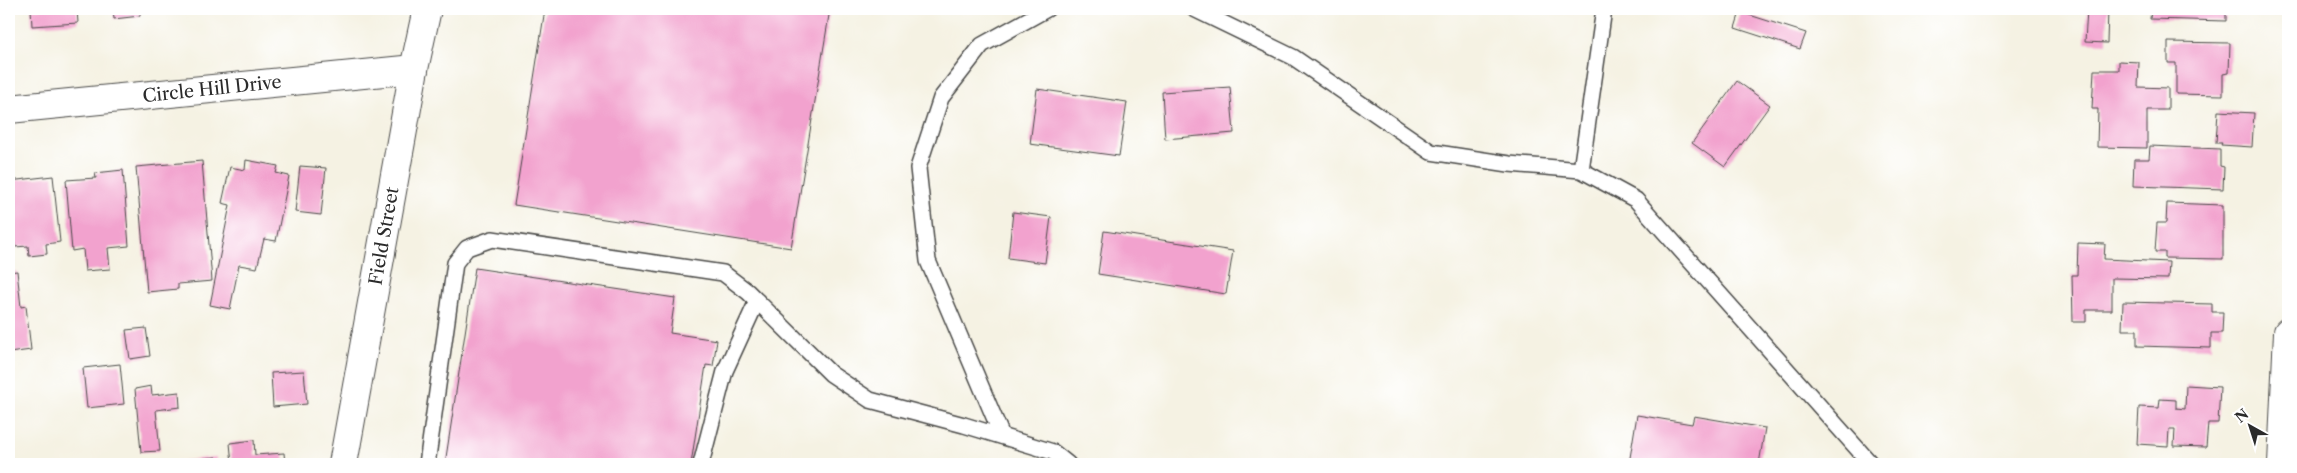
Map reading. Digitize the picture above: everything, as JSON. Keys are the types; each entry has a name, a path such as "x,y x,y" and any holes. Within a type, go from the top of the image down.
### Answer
{"street":[{"name":"Field Street","path":"343,464 414,69 427,9"},
{"name":"Circle Hill Drive","path":"9,109 414,69"},
{"path":"2282,464 2288,332"}],"lane":[{"path":"1002,436 928,261 918,168 941,98 982,45 1048,9"},
{"path":"1194,9 1293,57 1432,152 1509,164 1581,170 1636,200 1871,464"},
{"path":"1581,170 1604,9"},
{"path":"427,464 455,263 467,248 492,239 723,274 757,301 831,374 870,400 1053,452 1068,464"},
{"path":"701,464 725,371 757,301"}],"building":[{"path":"9,9 11,9 12,30 9,30"},
{"path":"31,9 77,9 78,23 32,26"},
{"path":"113,9 140,9 140,16 114,19"},
{"path":"174,9 197,9 197,10 174,12"},
{"path":"545,9 830,9 791,248 514,205"},
{"path":"2087,9 2108,9 2107,43 2085,42"},
{"path":"2151,9 2226,9 2226,21 2150,19"},
{"path":"1740,12 1806,33 1800,49 1735,28"},
{"path":"2168,42 2230,43 2229,73 2223,74 2223,95 2176,94 2176,63 2168,63"},
{"path":"2119,61 2139,62 2138,87 2168,88 2168,110 2147,110 2147,148 2097,147 2098,109 2092,109 2094,70 2119,70"},
{"path":"1737,81 1770,105 1725,167 1692,143"},
{"path":"1230,87 1234,133 1165,139 1162,92"},
{"path":"1037,89 1127,102 1119,156 1030,144"},
{"path":"2218,111 2254,113 2252,147 2216,143"},
{"path":"2150,146 2220,149 2220,166 2224,167 2223,189 2133,186 2134,159 2149,159"},
{"path":"246,160 278,166 276,173 289,176 276,241 264,239 257,268 239,265 230,309 210,305 230,205 222,203 230,167 245,170"},
{"path":"202,161 212,281 178,284 178,289 147,292 136,167"},
{"path":"300,166 326,168 321,215 295,212"},
{"path":"123,170 129,246 108,248 110,269 85,271 83,249 72,251 66,180 96,178 95,173"},
{"path":"53,176 60,242 46,244 47,254 29,256 28,246 15,247 9,181"},
{"path":"2167,203 2223,205 2223,259 2165,258 2165,252 2155,252 2157,223 2166,223"},
{"path":"1013,212 1051,217 1045,263 1008,258"},
{"path":"1104,231 1233,251 1226,294 1098,274"},
{"path":"2078,243 2105,244 2104,259 2169,262 2168,279 2112,278 2112,310 2086,310 2086,322 2073,322 2072,275 2077,275"},
{"path":"475,268 675,298 670,333 717,340 713,366 706,365 691,464 445,464"},
{"path":"17,271 21,307 26,306 31,350 9,353 9,272"},
{"path":"2123,302 2212,304 2212,312 2223,312 2222,333 2211,333 2211,348 2137,346 2137,330 2122,330"},
{"path":"146,328 150,356 130,359 126,330"},
{"path":"120,364 124,404 87,408 83,368"},
{"path":"304,371 307,404 273,407 271,373"},
{"path":"2186,385 2220,387 2218,423 2208,423 2206,447 2174,446 2175,429 2169,429 2168,446 2137,444 2139,407 2159,408 2160,399 2176,400 2176,408 2185,409"},
{"path":"151,386 152,395 179,392 180,407 156,410 160,451 141,452 135,389"},
{"path":"1637,415 1692,424 1694,416 1765,428 1759,464 1629,464"},
{"path":"254,440 255,455 284,453 285,464 232,464 230,443"},
{"path":"216,457 217,464 172,464 172,462"}]}
